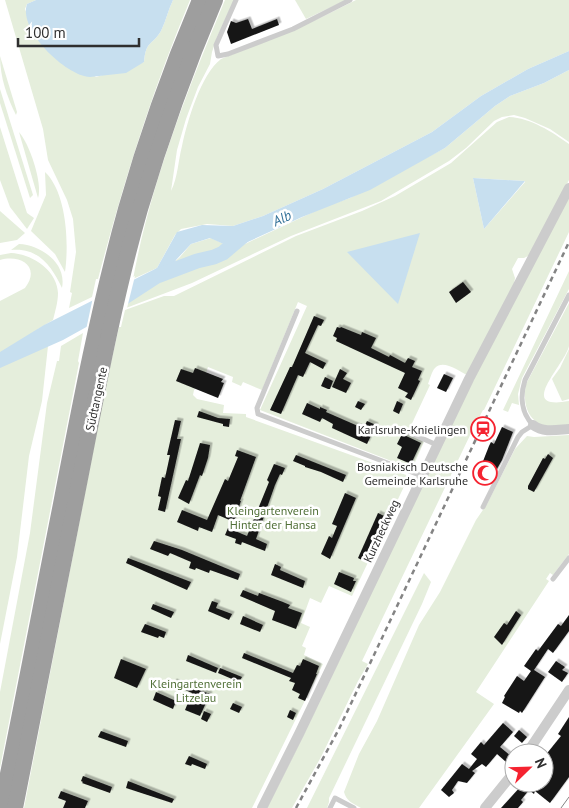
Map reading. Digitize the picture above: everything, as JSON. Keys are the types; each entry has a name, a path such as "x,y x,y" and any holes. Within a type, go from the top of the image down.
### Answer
{"highway":[{"name":"Südtangente","path":"2,808 106,287 126,209 145,147 167,82 200,0"},
{"name":"Südtangente","path":"15,808 96,398 122,279 139,211 158,150 181,85 215,0"}],"street":[{"name":"Kurzheckweg","path":"262,808 304,725 469,379 569,188"},
{"path":"533,425 537,429 547,431 569,429"},
{"path":"534,743 569,690"},
{"path":"485,808 504,784"}],"lane":[{"path":"236,0 216,45 218,56 228,54 293,29 350,0"},
{"path":"483,507 518,437 533,425 523,409 522,387 569,295"},
{"path":"298,311 257,408 258,414 422,476"},
{"path":"408,432 437,445"},
{"path":"553,578 569,558"},
{"path":"330,808 335,798 354,808"}],"green space":[{"path":"5,0 36,0 27,4 25,9 35,37 96,77 144,62 146,50 161,31 173,0 190,0 139,138 92,297 69,308 76,252 73,219 67,200 48,160 43,129"},
{"path":"225,0 234,0 217,37 210,64 198,87 186,119 177,150 171,191 191,112 201,87 214,66 221,59 320,18 356,0 569,0 569,51 528,69 481,96 432,132 323,189 263,216 233,226 207,224 181,229 175,235 157,268 133,279 160,173 197,68"},
{"path":"295,0 346,0 306,19"},
{"path":"0,56 17,112 16,115 5,87 1,72"},
{"path":"569,70 569,142 550,129 525,118 514,115 502,117 494,121 466,148 449,161 381,201 291,236 192,283 126,308 126,305 180,257 191,244 211,238 228,246 227,249 245,244 324,207 350,198 445,148 495,106 510,96 544,83"},
{"path":"0,89 33,195 30,198 0,103"},
{"path":"509,117 525,120 548,130 569,144 569,180 530,255 518,258 512,269 515,278 514,284 467,375 447,365 438,366 433,371 428,384 430,385 407,434 424,442 412,469 260,410 307,306 298,302 262,390 243,382 241,386 232,382 233,377 208,367 205,376 194,390 193,395 197,399 224,405 223,413 246,414 246,417 409,476 352,596 329,586 321,603 310,598 301,623 310,627 302,646 306,648 304,655 323,664 252,808 85,808 88,801 61,791 58,798 66,801 63,808 24,808 105,390 119,327 121,327 125,310 164,296 174,296 296,236 362,211 395,196 451,163 497,122","holes":["473,178 525,182 484,229"]},
{"path":"0,127 27,213 34,218 27,229 10,207 0,180"},
{"path":"19,132 27,145 37,173 39,183 38,198"},
{"path":"45,172 58,193 65,219 67,248 65,272 55,254 31,231 46,195"},
{"path":"569,194 569,232 362,661 368,664 321,757 292,808 267,808 460,406"},
{"path":"0,211 25,233 17,240 0,243"},
{"path":"19,244 36,248 51,257 60,271 62,288 49,266 37,255 21,250 11,250"},
{"path":"11,253 27,256 48,270 57,285 58,293 53,320 38,329 42,348 48,346 42,401 29,456 17,557 0,644 0,301 25,288 31,274 30,268 21,261 15,259 0,260 0,255"},
{"path":"569,271 569,289 522,378 518,394 519,405 512,403 508,412 503,410"},
{"path":"569,303 569,346 547,384 544,393 546,399 553,402 569,401 569,425 544,426 532,418 526,406 526,384"},
{"path":"83,333 79,363 0,768 0,692 30,533 47,403 57,361 59,361 61,346"},
{"path":"569,349 569,399 562,401 552,379 560,368"},
{"path":"569,435 569,554 553,575 550,573 546,579 549,581 476,692 494,704 419,808 361,808 348,800 344,792 359,754 377,721 419,625 440,592 476,520 487,504 515,449 527,436"},
{"path":"424,573 431,582 422,604 329,798 327,808 307,808"}],"water":[{"path":"36,0 173,0 161,31 146,50 144,62 126,73 90,77 80,75 69,69 46,50 37,38 26,15 27,4"},
{"name":"Alb","path":"569,51 569,70 544,83 510,96 495,106 445,148 370,190 302,217 228,251 228,246 210,238 191,244 176,260 172,271 166,279 126,305 63,340 0,368 0,352 44,325 157,268 177,232 202,225 233,226 263,216 323,189 432,132 481,96 528,69"},
{"path":"473,178 525,181 484,229"},
{"path":"420,233 398,304 347,252"}],"pier":[{"path":"135,276 127,308 86,330 93,297"}],"building":[{"path":"248,19 252,29 277,19 279,25 231,44 227,32 231,21 236,23"},
{"path":"463,282 471,292 456,303 449,292"},
{"path":"314,316 324,320 321,326 318,325 305,353 326,363 323,369 310,362 303,377 298,375 281,414 270,410 290,367 292,367"},
{"path":"337,327 361,335 362,332 376,338 371,348 389,357 390,355 405,363 408,358 415,361 412,367 422,371 418,380 420,381 411,400 405,397 408,393 398,388 405,373 336,341 337,338 333,336"},
{"path":"195,368 223,379 221,382 224,383 218,398 176,381 181,369 193,373"},
{"path":"340,369 347,373 343,379 351,383 346,393 332,387"},
{"path":"444,374 453,378 446,392 437,388"},
{"path":"325,377 333,381 330,389 321,386"},
{"path":"358,401 365,404 361,410 355,407"},
{"path":"397,401 403,404 399,414 393,411"},
{"path":"307,403 327,410 326,412 358,426 364,427 367,421 376,425 367,444 332,428 333,424 322,418 320,422 302,414"},
{"path":"199,411 218,418 230,419 229,427 197,417"},
{"path":"175,420 181,421 177,439 181,439 165,512 158,510 161,497 158,496 162,477 165,478 170,455 167,455"},
{"path":"502,427 513,432 502,460 488,485 476,479 491,442 494,444"},
{"path":"402,434 421,443 411,464 397,458 402,447 397,444"},
{"path":"200,443 210,445 208,458 189,504 178,498 186,480 188,481"},
{"path":"237,450 256,457 234,522 218,515 212,532 199,527 198,531 177,522 182,510 207,520 225,479 228,481 238,457 235,456"},
{"path":"548,454 553,458 534,492 528,489 528,486 543,458 545,459"},
{"path":"296,455 346,475 343,482 293,461"},
{"path":"274,464 285,468 275,485 256,539 267,544 265,551 242,542 241,545 235,543 236,539 225,535 228,528 247,536 269,482 267,480"},
{"path":"345,493 356,498 330,559 321,554 329,536 332,538 337,526 332,524"},
{"path":"378,513 384,516 364,561 358,558"},
{"path":"154,541 182,550 240,574 238,580 210,570 209,573 196,568 195,570 189,568 191,562 170,553 168,556 150,549"},
{"path":"128,558 191,582 187,590 126,563"},
{"path":"275,564 281,567 280,570 305,581 303,588 271,575"},
{"path":"339,572 354,578 353,581 356,581 351,592 334,584"},
{"path":"243,590 258,596 259,593 283,602 290,605 288,608 302,613 296,629 272,620 275,611 240,596"},
{"path":"212,601 218,603 216,608 232,614 229,620 208,611"},
{"path":"153,604 174,612 171,618 151,609"},
{"path":"516,611 521,615 502,645 494,637 504,623 507,625"},
{"path":"569,615 569,631 553,653 548,649 534,670 545,677 522,713 502,703 504,696 517,676 524,681 531,671 524,666 536,649 538,651 558,624 561,626"},
{"path":"243,616 263,625 260,632 240,624"},
{"path":"145,624 166,632 164,638 159,636 158,638 141,632"},
{"path":"244,653 293,673 297,665 300,666 303,659 319,666 305,701 298,698 300,694 292,690 295,683 289,681 291,678 242,658"},
{"path":"188,655 218,668 216,673 186,661"},
{"path":"121,659 146,669 137,688 114,678"},
{"path":"556,661 565,667 562,670 568,673 562,682 548,672"},
{"path":"220,668 242,677 239,682 218,673"},
{"path":"174,681 210,694 200,716 185,710 192,693 173,685"},
{"path":"156,692 176,701 173,709 153,700"},
{"path":"233,703 242,707 239,713 230,709"},
{"path":"290,710 296,713 293,720 287,717"},
{"path":"204,711 211,714 207,722 201,719"},
{"path":"569,717 569,777 550,803 538,793 554,793 554,745 561,736 558,734"},
{"path":"503,723 513,732 500,747 504,750 504,760 497,754 486,767 482,764 472,771 475,773 467,783 458,781 452,790 454,793 449,797 441,790 462,764 469,769 477,759 471,754 481,742 484,745"},
{"path":"519,730 527,737 522,743 514,736"},
{"path":"101,731 128,741 126,747 98,737"},
{"path":"189,756 207,764 205,769 192,764 191,766 185,764"},
{"path":"83,776 112,787 110,793 82,783"},
{"path":"128,781 174,799 172,803 126,788"},
{"path":"61,791 88,801 85,808 63,808 66,801 58,798"},
{"path":"515,793 527,793 518,808 501,808"}],"waterway":[{"path":"160,275 223,253 243,236"}],"tram line":[{"path":"561,808 569,797"}],"railway":[{"path":"296,808 339,729 569,242"}],"place":[{"name":"Karlsruhe-Knielingen","path":"483,429"},
{"name":"Bosniakisch Deutsche Gemeinde Karlsruhe","path":"485,473"}],"park label":[{"name":"Kleingartenverein Hinter der Hansa","path":"273,517"},
{"name":"Kleingartenverein Litzelau","path":"196,690"}]}
